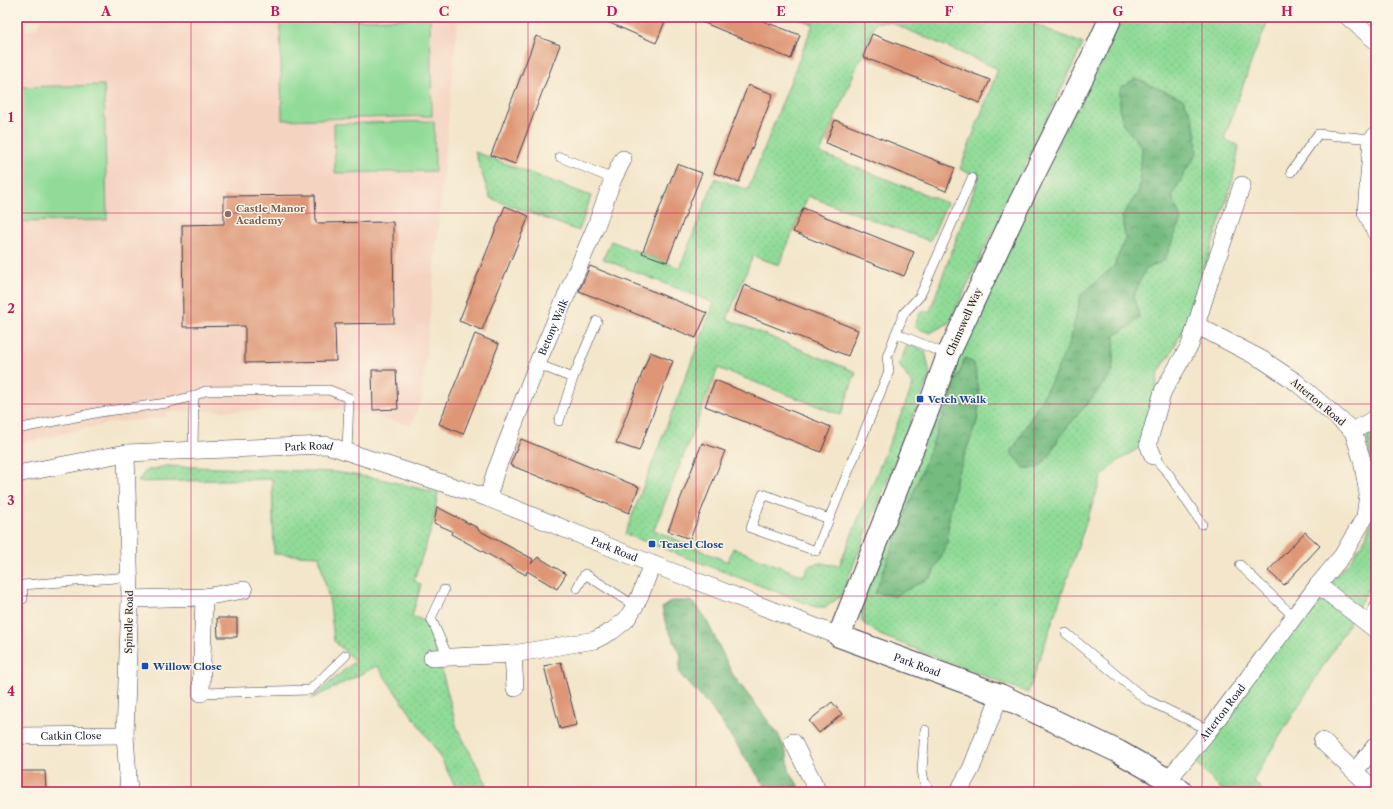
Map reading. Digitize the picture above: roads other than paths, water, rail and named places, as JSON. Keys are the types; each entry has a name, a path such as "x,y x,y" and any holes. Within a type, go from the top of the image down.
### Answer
{"street":[{"name":"Chimswell Way","path":"839,636 948,355 1012,218 1111,17"},
{"path":"1348,17 1376,41"},
{"path":"1374,137 1366,212 1376,233"},
{"name":"Betony Walk","path":"488,498 537,364 596,226 613,179 623,159"},
{"path":"1153,456 1148,444 1163,391 1190,345 1242,185"},
{"name":"Atterton Road","path":"1175,786 1208,730 1318,585 1342,556 1372,502 1368,494 1362,460 1352,431 1296,382 1263,360 1196,325"},
{"path":"1352,431 1376,418"},
{"name":"Park Road","path":"17,474 126,453 327,445 488,498 652,564 839,636 1000,695 1119,752 1175,786"},
{"name":"Spindle Road","path":"126,453 130,599 125,735 129,792"},
{"path":"440,657 513,654 595,640 612,631 626,620 642,591 652,564"},
{"path":"1318,585 1371,626"},
{"path":"130,599 204,597 244,590"},
{"path":"202,693 204,597"},
{"path":"513,654 515,688"},
{"path":"958,792 971,769 1000,695"},
{"name":"Catkin Close","path":"17,736 125,735"},
{"path":"1322,741 1372,788"},
{"path":"792,742 818,792"},
{"path":"1355,771 1376,745"}],"lane":[{"path":"1291,172 1318,134 1374,137"},
{"path":"560,156 613,179"},
{"path":"829,519 763,494 751,528 816,551 829,519 889,371 887,357 904,313 920,296 972,178"},
{"path":"559,421 573,378 597,321"},
{"path":"896,333 948,355"},
{"path":"537,364 573,378"},
{"path":"17,429 100,412 167,403 194,396 205,391 329,390 348,398 348,452"},
{"path":"193,450 194,396"},
{"path":"1153,456 1168,473 1202,524"},
{"path":"1240,565 1294,617"},
{"path":"577,588 585,574 635,606"},
{"path":"23,599 22,585 130,577"},
{"path":"440,657 431,618 444,590"},
{"path":"1371,626 1376,604"},
{"path":"1066,633 1145,699 1208,730"},
{"path":"202,693 310,690 346,656"},
{"path":"925,730 922,770 924,781 930,792"}],"place":[{"name":"Castle Manor Academy","path":"228,214"},
{"name":"Vetch Walk","path":"920,399"},
{"name":"Teasel Close","path":"652,544"},
{"name":"Willow Close","path":"145,666"}]}
